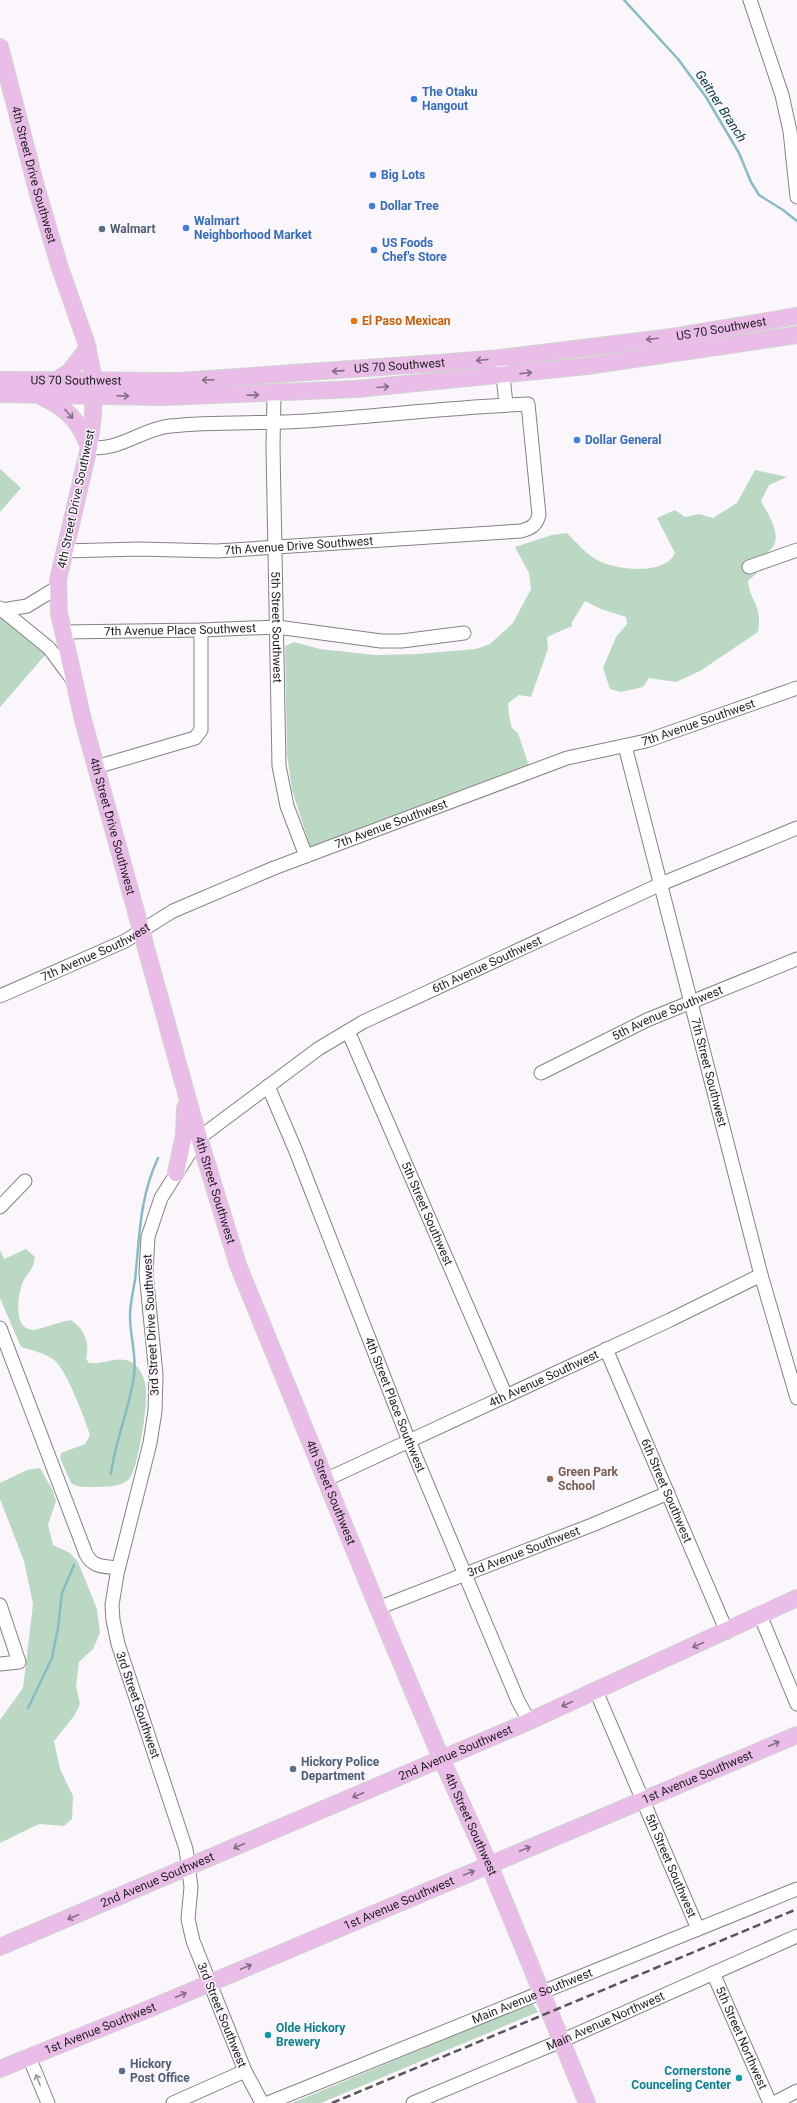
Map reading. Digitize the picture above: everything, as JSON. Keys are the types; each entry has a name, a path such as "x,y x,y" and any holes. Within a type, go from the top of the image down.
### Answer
{"main road":[{"name":"4th Street Drive Southwest","path":"0,47 59,265 88,348 94,388 89,447 64,551 58,587 63,632 72,678 141,930"},
{"name":"US 70 Southwest","path":"0,394 37,394 180,381 225,379 501,358 672,337 797,316"},
{"name":"US 70 Southwest","path":"0,380 56,380 94,388 162,397 274,394 356,389 587,366 797,335"},
{"path":"56,380 76,366 88,348"},
{"path":"37,394 58,404 67,411 82,431 89,447"},
{"name":"4th Street Southwest","path":"141,930 199,1138 238,1265 378,1608 441,1758 489,1864 587,2103"},
{"path":"176,1173 185,1126 182,1074"},
{"name":"2nd Avenue Southwest","path":"0,1947 189,1868 596,1692 797,1598"},
{"name":"1st Avenue Southwest","path":"0,2069 797,1735"}],"street":[{"path":"750,0 782,95 790,131 797,197"},
{"path":"89,447 101,449 110,447 144,432 170,426 272,423 506,405 501,358"},
{"name":"5th Street Southwest","path":"274,394 272,423 276,548 279,766 287,806 306,856"},
{"name":"7th Avenue Drive Southwest","path":"64,551 139,549 217,551 276,548 514,532 533,527 537,522 539,515 528,404 506,405"},
{"path":"748,567 797,550"},
{"path":"1,609 27,606 58,587"},
{"path":"1,609 48,648 72,678"},
{"name":"7th Avenue Place Southwest","path":"63,632 201,630 277,627 381,641 402,641 464,633"},
{"path":"96,766 195,738 201,730 201,630"},
{"name":"7th Avenue Southwest","path":"0,996 125,941 173,911 306,856 567,758 625,746 687,728 797,688"},
{"name":"7th Street Southwest","path":"625,746 761,1275 797,1398"},
{"name":"6th Avenue Southwest","path":"199,1138 318,1049 348,1031 661,884 797,828"},
{"name":"5th Avenue Southwest","path":"541,1073 647,1020 692,1004 797,959"},
{"name":"5th Street Southwest","path":"348,1031 506,1396"},
{"name":"4th Street Place Southwest","path":"268,1086 295,1149 408,1441 466,1575 518,1701 529,1721"},
{"name":"3rd Street Drive Southwest","path":"118,1568 150,1444 155,1411 156,1375 146,1273 148,1237 153,1217 161,1198 199,1138"},
{"path":"0,1207 14,1195 25,1181"},
{"name":"4th Avenue Southwest","path":"325,1480 761,1275"},
{"path":"0,1328 5,1357 86,1554 92,1563 98,1566 118,1568"},
{"name":"6th Street Southwest","path":"606,1349 727,1632"},
{"name":"3rd Avenue Southwest","path":"378,1608 625,1512 668,1493"},
{"name":"3rd Street Southwest","path":"118,1568 112,1605 115,1635 186,1849 191,1887 188,1911 189,1928 245,2071 262,2103"},
{"path":"0,1605 19,1662 0,1664"},
{"path":"760,1615 797,1704"},
{"name":"5th Street Southwest","path":"596,1692 698,1930"},
{"name":"Main Avenue Southwest","path":"268,2103 797,1889"},
{"name":"Main Avenue Northwest","path":"413,2103 561,2041 797,1936"},
{"name":"5th Street Northwest","path":"713,1973 770,2103"},
{"path":"29,2057 48,2103"},
{"path":"173,2103 245,2071"},
{"path":"774,2103 797,2091"}],"green space":[{"path":"0,469 21,488 0,512"},
{"path":"755,470 787,477 769,485 761,501 773,524 776,537 775,543 766,554 741,570 757,573 748,581 751,594 758,609 758,632 700,671 676,682 649,678 643,687 621,692 610,689 603,668 616,637 627,624 626,617 601,609 585,601 572,622 572,626 547,637 548,649 531,697 519,695 508,703 512,728 518,733 529,766 311,849 292,790 287,754 285,646 294,642 320,649 375,655 417,654 476,649 490,644 513,623 531,589 529,573 515,547 552,535 567,533 581,548 605,564 639,569 661,565 670,560 675,553 657,518 675,510 685,517 699,514 713,518 737,503"},
{"path":"0,616 47,653 0,707"},
{"path":"26,1249 35,1257 33,1266 22,1284 18,1303 19,1318 22,1324 26,1328 32,1330 71,1320 83,1332 87,1342 86,1359 89,1363 100,1363 120,1359 126,1360 134,1364 142,1374 146,1397 142,1436 136,1463 129,1479 126,1482 114,1486 97,1487 74,1485 71,1483 60,1458 61,1453 85,1444 90,1435 84,1417 64,1373 53,1359 46,1355 21,1347 0,1298 0,1250 4,1259"},
{"path":"40,1468 53,1491 56,1501 48,1525 53,1545 70,1553 78,1562 97,1609 100,1633 93,1649 79,1662 76,1686 80,1704 74,1716 54,1741 60,1769 73,1796 72,1819 64,1826 39,1824 0,1843 0,1720 23,1688 33,1604 24,1561 0,1499 0,1483 27,1470"},
{"path":"532,2003 538,2012 321,2103 292,2103"}],"waterway":[{"name":"Geitner Branch","path":"624,0 678,59 706,97 739,153 751,182 759,195 797,221"},
{"path":"111,1474 134,1376 135,1361 130,1324 130,1307 135,1280 141,1218 147,1188 158,1158"},
{"path":"28,1708 52,1658 58,1628 62,1593 74,1565"}],"railway":[{"path":"332,2103 797,1909"}],"place":[{"name":"The Otaku Hangout","path":"414,99"},
{"name":"Big Lots","path":"373,175"},
{"name":"Dollar Tree","path":"372,206"},
{"name":"Walmart Neighborhood Market","path":"186,228"},
{"name":"Walmart","path":"102,229"},
{"name":"US Foods Chef's Store","path":"374,250"},
{"name":"El Paso Mexican","path":"354,321"},
{"name":"Dollar General","path":"577,440"},
{"name":"Green Park School","path":"550,1479"},
{"name":"Hickory Police Department","path":"293,1769"},
{"name":"Olde Hickory Brewery","path":"268,2035"},
{"name":"Hickory Post Office","path":"122,2071"},
{"name":"Cornerstone Counceling Center","path":"739,2078"}]}
